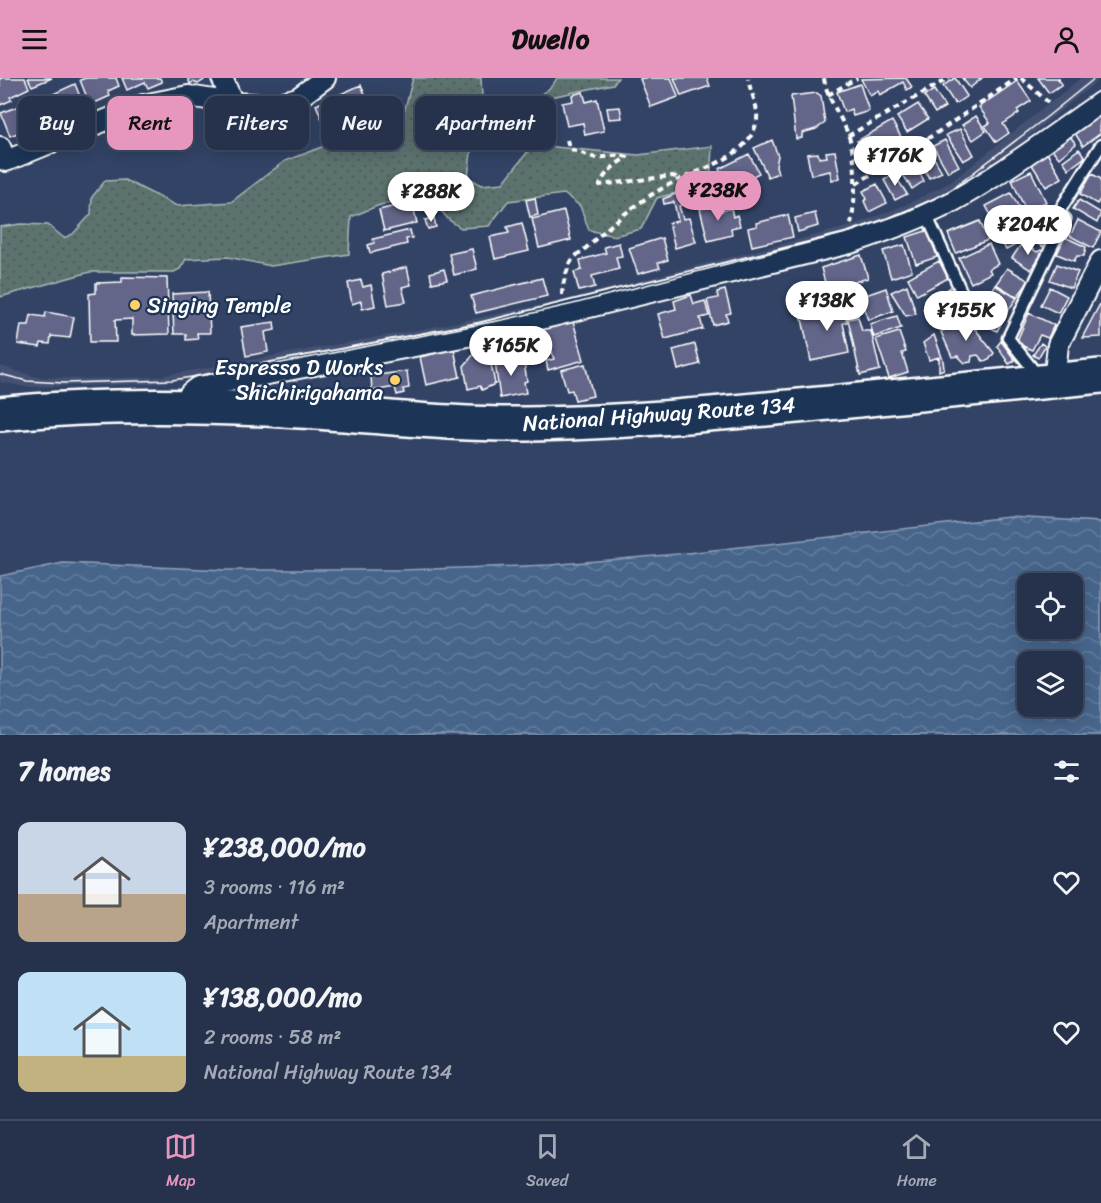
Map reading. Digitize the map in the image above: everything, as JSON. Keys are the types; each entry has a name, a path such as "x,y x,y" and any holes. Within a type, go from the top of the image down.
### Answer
{"highway":[{"name":"National Highway Route 134","path":"0,414 133,407 282,410 444,422 524,424 602,422 698,416 1101,376"}],"street":[{"path":"222,78 230,96"},
{"path":"301,96 325,78"},
{"path":"0,147 6,161 143,105 188,96 205,99"},
{"path":"188,408 190,393 198,387 483,333 850,243 895,228 948,203 1101,102"},
{"path":"1046,382 1058,345 1101,261"}],"lane":[{"path":"1046,382 1008,338 1065,219 1058,213 1101,145"},
{"path":"926,214 966,302"}],"path":[{"path":"561,315 562,289 572,260 605,230 664,187 715,164 742,148 747,142 758,120 748,78"},
{"path":"824,78 828,95 848,136 856,184 850,243"},
{"path":"828,95 857,78"},
{"path":"848,136 949,78"},
{"path":"856,184 1019,78 1048,102"},
{"path":"567,140 569,147 573,150 596,158 621,155 627,157 610,170 601,180 600,185 672,176 678,180"}],"shaded area":[{"path":"1081,78 1101,78 996,163 951,193 854,234 561,310 237,374 149,384 26,387 0,382 0,366 36,377 86,379 155,377 418,330 561,301 851,226 905,205 951,182"}],"green space":[{"path":"413,78 481,78 482,96 415,96 415,150 470,150 468,177 481,185 503,183 529,150 556,150 556,147 638,155 712,146 710,184 657,198 641,229 614,236 589,230 580,206 564,194 508,201 489,226 461,228 449,220 425,193 377,206 351,217 349,254 271,266 228,257 186,259 180,269 174,272 90,272 0,297 0,227 21,224 48,225 64,238 73,234 91,214 92,197 105,181 125,180 177,206 231,202 285,161 321,147 321,150 403,150 403,116"},
{"path":"557,78 618,78 613,84 556,96 536,96 546,91"}],"water":[{"path":"1009,517 1101,522 1101,735 0,735 0,576 63,563 227,570 402,570 550,565 678,554"}],"building":[{"path":"0,78 25,78 29,88 10,97 12,100 0,105"},
{"path":"28,78 52,78 32,86"},
{"path":"116,78 119,86 108,91 110,96 95,103 95,96 86,96 80,80"},
{"path":"122,78 160,78 162,82 148,88 145,82 127,90"},
{"path":"188,78 204,78 204,80 198,84 193,82 190,84"},
{"path":"671,78 678,97 651,107 640,79"},
{"path":"674,78 707,78 710,86 681,96"},
{"path":"906,78 912,87 907,90 903,82 880,95 878,91 870,96 861,79"},
{"path":"955,78 967,96 955,104 943,86"},
{"path":"962,78 982,78 970,88"},
{"path":"1038,78 1060,78 1058,79 1062,84 1049,93"},
{"path":"1017,81 1031,101 1017,110 1019,113 1003,124 1009,133 996,142 985,126 990,123 979,107"},
{"path":"75,84 80,96 49,96"},
{"path":"860,84 869,111 853,116 851,109 844,112 837,92"},
{"path":"361,85 366,96 336,96"},
{"path":"934,90 945,107 935,113 924,96"},
{"path":"583,92 586,102 597,99 604,131 585,135 583,123 567,126 562,103 573,101 572,95"},
{"path":"817,93 821,96 825,123 816,129 802,133 802,138 796,139 791,96"},
{"path":"321,103 321,117 316,105"},
{"path":"918,104 928,119 907,132 897,117"},
{"path":"18,106 18,133 10,136 1,113"},
{"path":"620,107 622,118 609,119 607,108"},
{"path":"1101,113 1099,129 1101,133 1083,146 1073,130"},
{"path":"976,116 986,131 973,140 962,125"},
{"path":"892,121 901,137 866,157 857,141"},
{"path":"960,129 974,155 963,161 946,135"},
{"path":"1069,135 1076,144 1059,158 1052,149"},
{"path":"772,140 778,156 776,166 778,173 768,177 754,148"},
{"path":"945,140 959,166 948,172 933,146"},
{"path":"929,149 942,172 929,178 917,155"},
{"path":"1079,149 1085,157 1069,169 1063,161"},
{"path":"835,151 840,178 832,180 830,171 811,175 807,154 818,153 819,158 827,157 826,152"},
{"path":"1047,153 1062,178 1046,187 1031,163"},
{"path":"749,154 759,173 740,183 743,187 732,193 719,169"},
{"path":"914,161 924,181 912,189 899,168"},
{"path":"1031,171 1046,202 1026,211 1012,180"},
{"path":"894,174 907,194 895,200 884,180"},
{"path":"1092,174 1101,179 1101,198 1097,204 1080,194"},
{"path":"877,184 887,203 869,212 863,191"},
{"path":"685,190 689,203 679,206 683,219 689,218 696,242 675,248 669,223 678,221 674,202 664,204 663,199"},
{"path":"1011,193 1021,211 996,224 986,206"},
{"path":"535,198 538,215 530,217 526,200"},
{"path":"1079,200 1101,213 1097,223 1073,209"},
{"path":"430,201 431,208 419,211 417,204"},
{"path":"412,202 417,223 384,231 379,210"},
{"path":"718,204 719,212 731,208 733,217 737,215 740,226 731,228 732,235 708,241 700,209"},
{"path":"564,211 571,240 539,248 532,219"},
{"path":"815,213 818,226 798,232 795,218"},
{"path":"788,215 793,237 752,246 748,228 757,226 756,223"},
{"path":"1038,216 1047,221 1044,226 1056,232 1047,249 1030,240 1034,232 1031,230"},
{"path":"434,218 436,227 428,229 425,220"},
{"path":"1015,220 1021,232 1012,237 1016,245 1006,250 996,230"},
{"path":"1078,220 1101,232 1093,248 1070,236"},
{"path":"980,221 988,240 956,253 948,234"},
{"path":"522,223 529,251 495,259 490,237 509,233 507,227"},
{"path":"410,230 412,238 406,239 407,244 370,253 368,245 374,243 373,239"},
{"path":"929,230 937,257 916,264 907,237"},
{"path":"1065,237 1086,247 1084,256 1077,256 1074,261 1057,254"},
{"path":"662,238 668,260 658,263 660,268 638,274 629,248"},
{"path":"619,243 622,256 616,257 619,269 592,276 595,287 579,291 574,272 582,270 580,260 606,253 604,247"},
{"path":"1022,243 1037,252 1041,250 1046,253 1044,259 1038,259 1031,270 1012,258"},
{"path":"989,244 998,264 989,269 991,273 971,283 959,258"},
{"path":"904,245 912,271 891,278 883,251"},
{"path":"472,249 477,269 454,275 449,254"},
{"path":"861,255 868,278 827,290 821,268"},
{"path":"939,261 948,278 917,295 908,278"},
{"path":"1057,264 1078,272 1071,288 1050,280"},
{"path":"407,267 411,285 402,287 406,302 388,305 382,274"},
{"path":"1007,268 1029,281 1017,297 996,284"},
{"path":"444,269 447,280 432,283 430,273"},
{"path":"122,277 167,278 169,334 132,335 132,319 115,320 116,342 90,342 89,294 96,293 96,283 122,282"},
{"path":"542,278 547,296 476,313 471,296"},
{"path":"361,280 363,287 371,285 375,306 362,309 361,301 352,304 348,283"},
{"path":"907,285 916,314 906,316 891,292"},
{"path":"995,285 1017,298 1007,312 985,300"},
{"path":"814,287 819,304 799,310 798,304 810,301 806,289"},
{"path":"951,287 961,303 930,321 923,309 928,306 924,300"},
{"path":"1050,287 1067,296 1058,313 1041,305"},
{"path":"886,288 893,311 868,320 860,297"},
{"path":"725,290 731,313 726,314 728,321 713,325 707,300 718,298 717,292"},
{"path":"208,292 210,333 197,333 198,339 186,340 186,334 174,334 172,294"},
{"path":"691,295 694,304 705,301 709,316 700,318 703,329 665,339 658,314 676,309 674,301"},
{"path":"1101,302 1101,337 1082,338"},
{"path":"983,303 1006,315 997,331 975,319"},
{"path":"849,304 851,310 856,308 858,315 846,318 847,322 843,323 849,353 811,361 801,314"},
{"path":"46,312 74,317 70,338 51,336 50,344 41,343 40,347 18,344 21,325 29,325 31,315 45,317"},
{"path":"1029,313 1054,325 1048,338 1040,335 1032,350 1016,343"},
{"path":"897,316 901,328 874,337 870,324"},
{"path":"965,316 994,353 989,360 983,361 978,355 972,356 971,362 965,363 958,356 952,357 941,332"},
{"path":"858,317 862,331 871,331 880,370 860,375 848,319"},
{"path":"573,321 584,360 548,370 546,361 554,359 551,349 546,351 541,329"},
{"path":"274,322 275,330 265,332 268,352 246,356 241,327"},
{"path":"899,332 906,352 902,353 908,372 889,378 876,339"},
{"path":"934,335 943,360 944,369 939,371 939,357 929,360 923,343"},
{"path":"1001,341 1015,360 1009,364 997,346"},
{"path":"1041,343 1045,346 1038,358 1033,355"},
{"path":"695,344 700,364 678,370 673,350"},
{"path":"454,349 460,377 426,385 420,357"},
{"path":"489,353 495,384 482,390 480,386 468,389 464,366 474,354"},
{"path":"523,357 527,381 524,382 526,393 500,398 495,362"},
{"path":"358,363 360,371 347,374 345,366"},
{"path":"585,364 593,396 575,400 572,390 567,391 561,370"},
{"path":"407,371 409,388 403,389 404,393 397,395 395,387 372,391 371,376"}],"tram line":[{"path":"0,374 27,381 64,383 172,380 271,365 573,304 850,232 906,212 948,192 1095,78"}],"place":[{"name":"Singing Temple","path":"135,305"},
{"name":"Espresso D Works Shichirigahama","path":"395,380"}]}
